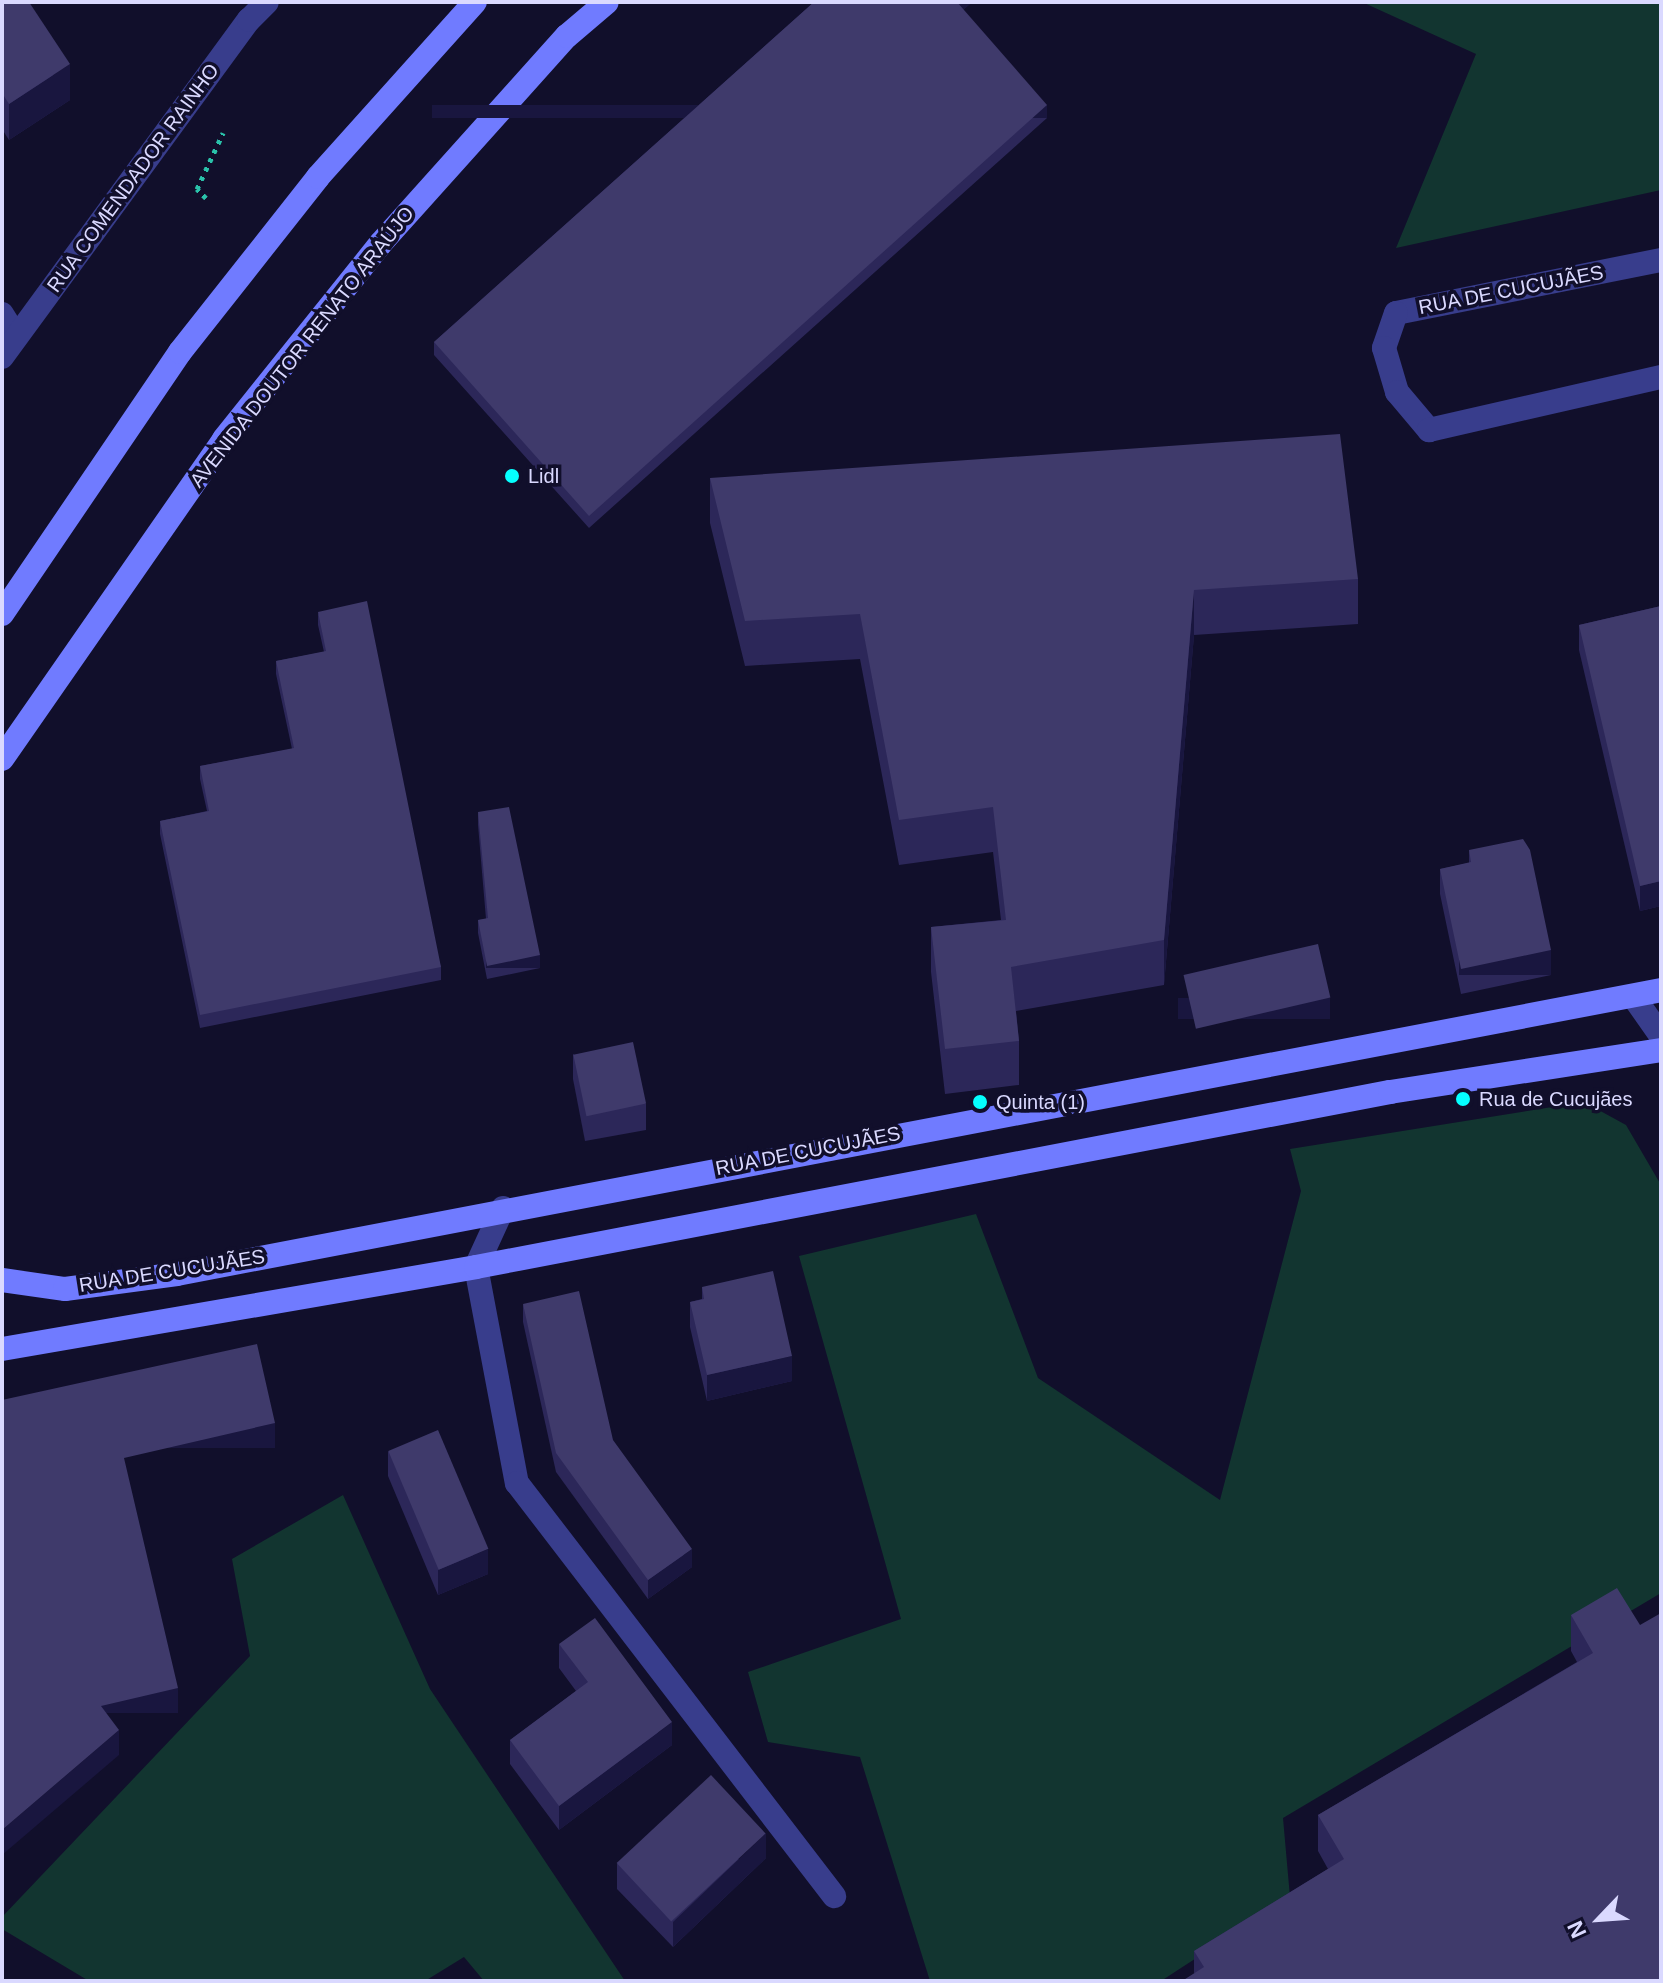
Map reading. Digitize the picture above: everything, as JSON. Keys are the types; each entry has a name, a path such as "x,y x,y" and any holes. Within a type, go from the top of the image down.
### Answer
{"street":[{"name":"RUA COMENDADOR RAINHO","path":"2,357 240,31 267,2"},
{"path":"2,614 180,352 318,177 475,2"},
{"name":"AVENIDA DOUTOR RENATO ARAÚJO","path":"2,759 271,380 381,243 567,36 607,2"},
{"name":"RUA DE CUCUJÃES","path":"1661,260 1396,313 1384,348 1397,392 1429,430 1661,377"},
{"path":"2,314 16,336"},
{"name":"RUA DE CUCUJÃES","path":"2,1280 65,1289 120,1282 1661,990"},
{"path":"1633,996 1661,1036"},
{"path":"2,1349 476,1267 1390,1092 1661,1050"},
{"path":"503,1208 476,1267 517,1483 834,1896"}],"path":[{"path":"206,198 197,189 228,122"}],"green space":[{"path":"1362,2 1661,2 1661,190 1396,248 1476,54"},
{"path":"1584,1102 1626,1125 1661,1185 1661,1593 1283,1818 1290,1897 1161,1981 930,1981 860,1757 768,1742 748,1672 901,1619 799,1256 976,1214 1038,1378 1220,1500 1301,1191 1290,1149"},
{"path":"343,1495 430,1689 625,1981 484,1981 464,1957 425,1981 89,1981 2,1929 2,1917 250,1656 232,1559"}],"building":[{"path":"2,2 29,2 70,64 9,104 2,93"},
{"path":"814,2 957,2 1047,105 589,516 434,342"},
{"path":"1340,434 1358,579 1194,590 1164,940 1011,967 1019,1041 945,1049 931,927 1006,920 993,807 899,820 860,614 745,621 710,478"},
{"path":"367,601 441,967 200,1015 160,821 209,811 200,766 294,748 276,661 326,651 318,612"},
{"path":"1661,606 1661,881 1640,886 1579,625"},
{"path":"509,807 540,955 487,966 478,920 488,918 478,812"},
{"path":"1523,839 1530,850 1551,950 1461,969 1440,869 1471,862 1469,850"},
{"path":"1318,944 1330,998 1196,1029 1184,975"},
{"path":"633,1042 646,1104 586,1116 573,1055"},
{"path":"773,1271 792,1356 707,1375 690,1302 704,1299 702,1287"},
{"path":"579,1291 613,1440 692,1549 648,1580 556,1453 523,1304"},
{"path":"257,1344 275,1423 124,1458 178,1688 101,1706 119,1730 2,1830 2,1400"},
{"path":"438,1430 488,1549 439,1570 388,1451"},
{"path":"1617,1588 1640,1625 1661,1613 1661,1981 1182,1981 1204,1967 1194,1951 1344,1859 1318,1815 1593,1653 1571,1615"},
{"path":"595,1618 672,1722 559,1806 510,1740 588,1682 559,1644"},
{"path":"711,1775 766,1834 671,1921 617,1863"}],"place":[{"name":"Lidl","path":"512,476"},
{"name":"Rua de Cucujães","path":"1463,1099"},
{"name":"Quinta (1)","path":"980,1102"}]}
